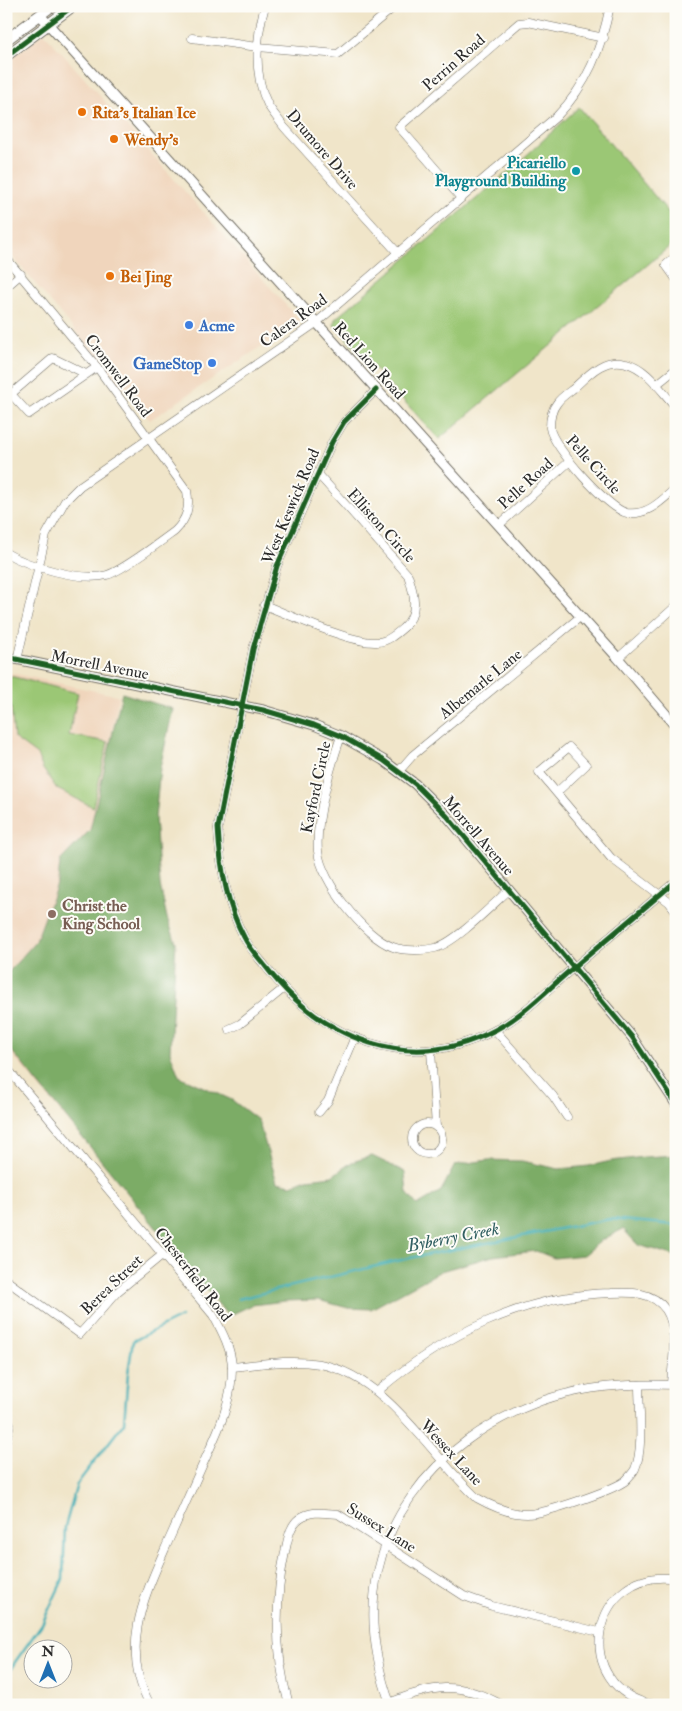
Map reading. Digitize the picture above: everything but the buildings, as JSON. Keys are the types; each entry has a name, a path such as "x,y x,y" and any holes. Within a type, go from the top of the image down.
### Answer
{"main road":[{"path":"6,40 52,6"},
{"path":"6,56 73,6"}],"street":[{"name":"Drumore Drive","path":"265,6 258,32 258,47 260,77 268,105 284,127 398,253"},
{"path":"192,38 258,47 338,54 394,6"},
{"name":"Calera Road","path":"17,660 46,534 65,501 80,486 316,323 570,103 594,65 604,38 610,6"},
{"name":"Red Lion Road","path":"40,15 618,658 676,726"},
{"name":"Perrin Road","path":"461,198 399,127 519,24 528,22 604,38"},
{"path":"676,256 666,265 676,279"},
{"name":"Cromwell Road","path":"6,258 97,367 186,491 188,508 184,519 175,531 107,575 84,576 38,566"},
{"path":"6,287 21,274"},
{"path":"86,374 53,358 11,394 29,414 97,367"},
{"name":"Pelle Circle","path":"676,407 640,368 624,362 610,362 599,366 557,402 551,414 550,429 556,444 612,506 627,513 650,508 676,488"},
{"path":"656,385 676,369"},
{"name":"West Keswick Road","path":"376,390 344,422 332,442 289,534 264,605 218,828 219,856 225,887 244,938 283,989 317,1018 354,1039 402,1049 431,1050 465,1042 496,1030 524,1010 676,881"},
{"name":"Pelle Road","path":"499,525 570,461"},
{"name":"Elliston Circle","path":"264,605 359,640 378,642 394,636 406,625 414,612 415,595 408,575 318,474"},
{"path":"6,553 38,566"},
{"path":"618,658 676,606"},
{"name":"Albemarle Lane","path":"398,771 413,755 580,617"},
{"name":"Morrell Avenue","path":"6,657 242,705 287,716 340,736 398,771 447,816 509,890 644,1053 676,1104"},
{"name":"Kayford Circle","path":"340,736 333,758 319,828 318,853 324,872 333,890 374,937 394,947 415,950 435,948 450,941 509,890"},
{"path":"557,792 586,765 569,747 539,772 611,858 660,894 676,911"},
{"path":"229,1029 240,1024 283,989"},
{"path":"496,1030 553,1096 567,1117"},
{"path":"319,1112 328,1101 354,1039"},
{"path":"431,1050 436,1127"},
{"name":"Chesterfield Road","path":"6,1067 213,1315 223,1332 232,1367 227,1408 148,1588 137,1624 136,1659 142,1689 150,1705"},
{"name":"Berea Street","path":"6,1280 80,1334 117,1292 162,1255"},
{"path":"378,1392 406,1367 435,1348 506,1314 532,1305 578,1295 636,1292 654,1298 665,1309 670,1318 673,1342 674,1385 639,1385 577,1391 543,1400 512,1412 481,1430 428,1474 402,1508 385,1545 375,1582 374,1636 389,1704 414,1693 441,1687 465,1688 484,1694 502,1705"},
{"name":"Wessex Lane","path":"232,1367 287,1362 321,1364 358,1378 378,1392 477,1498 496,1508 514,1513 544,1512 625,1480 634,1470 639,1457 639,1385"},
{"path":"6,1440 10,1432 8,1417"},
{"name":"Sussex Lane","path":"290,1705 279,1655 277,1619 278,1582 290,1532 301,1518 317,1512 338,1514 464,1596 598,1632"},
{"path":"655,1705 634,1699 611,1680 603,1666 598,1632 612,1602 626,1590 638,1582 654,1578 676,1579"}],"shaded area":[{"path":"44,33 300,321 150,420 6,249 6,62"},
{"name":"Christ the King School","path":"6,672 119,696 95,814 123,1117 88,1144 6,1048"}],"green space":[{"path":"579,107 676,221 676,241 439,439 334,325 335,319 516,165"},
{"path":"6,675 78,693 69,735 108,742 93,807 57,789 43,769 37,755 14,738 11,706 6,710"},
{"path":"122,693 173,709 160,768 155,818 160,885 167,918 176,942 170,1052 179,1076 232,1100 258,1120 277,1182 291,1185 307,1179 332,1176 352,1162 372,1156 405,1172 407,1193 417,1205 441,1191 455,1165 488,1160 522,1161 559,1169 644,1157 676,1155 676,1256 638,1245 623,1229 602,1240 584,1255 554,1258 536,1251 493,1256 441,1271 371,1309 348,1308 318,1300 285,1301 252,1305 228,1316 6,1044 6,975 36,941 58,882 60,861 90,830"}],"waterway":[{"name":"Byberry Creek","path":"238,1299 410,1258 610,1219 676,1225"},
{"name":"Byberry Creek","path":"6,1679 15,1662 42,1624 63,1579 65,1527 77,1484 124,1423 133,1341 181,1317"}],"cycle path":[{"path":"6,56 73,6"},
{"path":"376,390 344,422 332,442 277,566 253,649 218,828 220,856 228,898 246,941 288,993 313,1014 341,1031 370,1043 400,1049 431,1049 463,1043 495,1030 514,1018 676,881"},
{"path":"6,657 263,710 314,725 341,736 383,760 415,784 447,816 632,1037 676,1104"}],"place":[{"name":"Rita's Italian Ice","path":"82,112"},
{"name":"Wendy's","path":"114,139"},
{"name":"Picariello Playground Building","path":"576,171"},
{"name":"Bei Jing","path":"110,276"},
{"name":"Acme","path":"189,325"},
{"name":"GameStop","path":"212,363"},
{"name":"Christ the King School","path":"52,914"}]}
